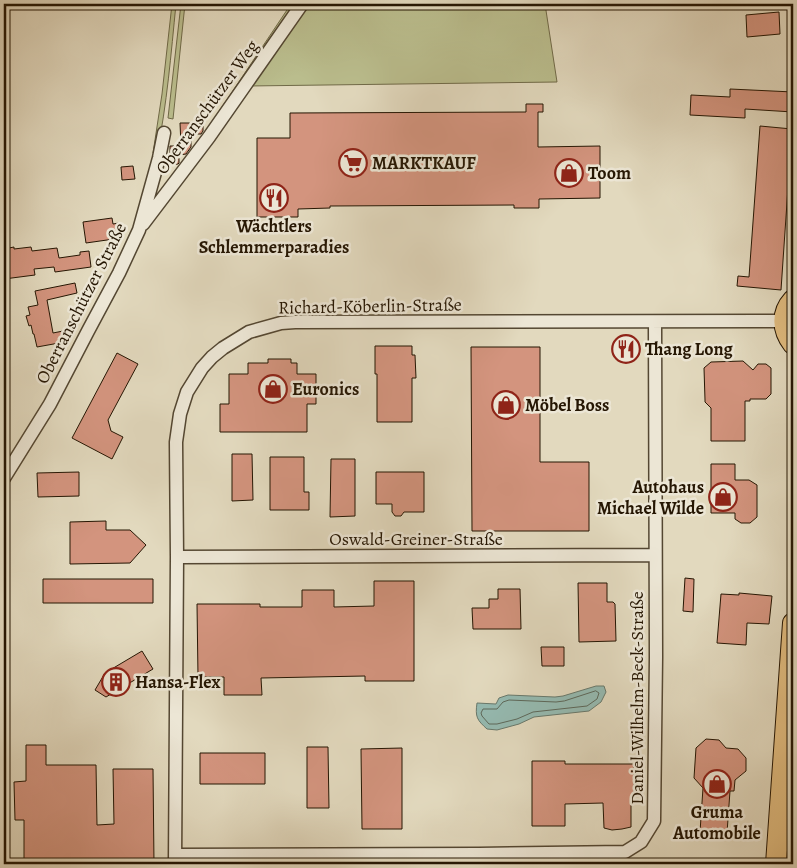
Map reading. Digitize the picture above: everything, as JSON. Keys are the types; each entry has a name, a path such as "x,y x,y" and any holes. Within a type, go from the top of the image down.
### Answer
{"main road":[{"path":"793,300 786,310 784,321 788,336 793,344"},
{"path":"776,864 793,623"}],"street":[{"name":"Oberranschützer Weg","path":"139,230 209,137 302,4"},
{"name":"Oberranschützer Straße","path":"4,478 50,404 116,279 139,230 164,133"},
{"name":"Richard-Köberlin-Straße","path":"175,860 176,442 180,414 187,392 202,368 212,357 249,332 274,325 295,322 784,321"},
{"name":"Daniel-Wilhelm-Beck-Straße","path":"175,860 625,852 641,842 654,821 656,657 655,322"},
{"name":"Oswald-Greiner-Straße","path":"177,557 656,555"}],"green space":[{"path":"172,4 176,4 166,98 157,153 153,153 162,94"},
{"path":"181,4 185,4 173,119 168,118"},
{"path":"291,4 298,4 217,121 214,119"},
{"path":"305,4 545,4 557,82 249,86"}],"water":[{"path":"596,686 604,686 606,692 601,702 589,711 534,717 519,724 497,730 487,729 479,721 476,712 477,703 496,704 499,698 508,695 555,697"}],"building":[{"path":"779,12 780,34 747,37 746,15"},
{"path":"730,89 793,92 793,112 745,109 745,118 690,115 691,95 730,97"},
{"path":"526,104 543,104 543,112 538,112 538,147 600,146 600,198 539,199 539,208 514,208 514,205 330,206 330,208 298,209 298,217 257,217 257,138 290,138 290,113 526,112"},
{"path":"180,123 203,123 203,131 201,134 191,134 191,147 186,154 179,155 178,164 170,165 170,146 181,146"},
{"path":"760,126 792,129 781,290 737,286 738,276 749,277"},
{"path":"133,166 135,179 122,180 121,167"},
{"path":"112,218 113,224 119,223 121,238 86,243 83,222"},
{"path":"14,247 14,249 31,247 32,251 57,248 59,258 80,255 80,252 89,251 91,267 55,272 54,267 34,269 35,275 4,279 4,249"},
{"path":"75,283 77,293 47,300 53,333 68,330 70,341 37,347 31,325 29,326 26,316 30,315 28,307 38,305 35,291"},
{"name":"Thang Long","path":"621,345 631,345 631,353 621,353"},
{"path":"375,346 412,346 412,355 415,355 416,378 412,378 412,422 377,422"},
{"name":"Möbel Boss","path":"471,347 540,347 540,462 589,462 589,531 472,531"},
{"path":"117,353 138,364 108,420 111,431 123,437 112,459 72,438"},
{"path":"268,359 291,359 291,363 297,363 297,374 316,374 316,404 307,404 307,432 220,432 220,404 229,404 229,374 248,374 248,363 268,363"},
{"path":"743,361 753,370 758,364 766,364 771,368 771,394 766,399 750,399 750,401 745,401 745,441 711,441 711,408 705,402 704,368 711,362"},
{"path":"232,454 252,454 253,500 232,501"},
{"path":"270,457 304,457 304,492 309,492 309,510 270,510"},
{"path":"331,459 355,459 355,516 330,517"},
{"path":"711,464 735,464 735,480 749,480 757,485 757,517 750,523 741,523 735,519 735,513 711,513"},
{"path":"79,472 79,496 38,497 37,473"},
{"path":"376,472 424,472 424,512 404,512 401,516 395,516 392,512 392,504 376,504"},
{"path":"106,521 106,530 130,530 146,545 130,563 70,564 70,522"},
{"path":"685,578 694,579 693,612 683,611"},
{"path":"43,579 153,579 153,603 43,603"},
{"path":"374,581 414,581 414,681 365,681 365,676 261,678 262,695 224,695 224,677 198,677 197,604 260,604 260,607 302,607 302,590 334,590 334,607 374,606"},
{"path":"578,583 607,583 607,602 615,604 616,641 579,642"},
{"path":"498,589 520,589 521,629 473,629 472,608 489,608 489,599 498,599"},
{"path":"739,593 772,596 769,624 747,623 746,645 717,643 721,594 739,595"},
{"path":"541,647 564,647 564,666 542,666"},
{"name":"Hansa-Flex","path":"142,651 153,669 106,697 95,690 105,673"},
{"name":"Gruma Automobile","path":"706,739 719,740 726,748 738,749 746,758 746,771 735,780 734,791 730,791 727,833 700,832 703,788 694,778 696,748"},
{"path":"26,745 46,745 46,765 96,765 97,825 114,824 113,769 153,769 154,864 24,864 24,820 15,820 14,782 26,781"},
{"path":"307,747 328,747 329,808 307,808"},
{"path":"402,748 402,829 362,829 361,749"},
{"path":"200,753 265,753 265,784 200,784"},
{"path":"532,761 565,761 565,764 634,764 634,802 631,803 631,827 612,830 604,828 603,803 565,804 565,826 532,826"}],"place":[{"name":"MARKTKAUF","path":"353,163"},
{"name":"Toom","path":"569,173"},
{"name":"Wächtlers Schlemmerparadies","path":"274,198"},
{"name":"Thang Long","path":"626,349"},
{"name":"Euronics","path":"273,389"},
{"name":"Möbel Boss","path":"506,405"},
{"name":"Autohaus Michael Wilde","path":"723,497"},
{"name":"Hansa-Flex","path":"116,682"},
{"name":"Gruma Automobile","path":"717,784"}]}
